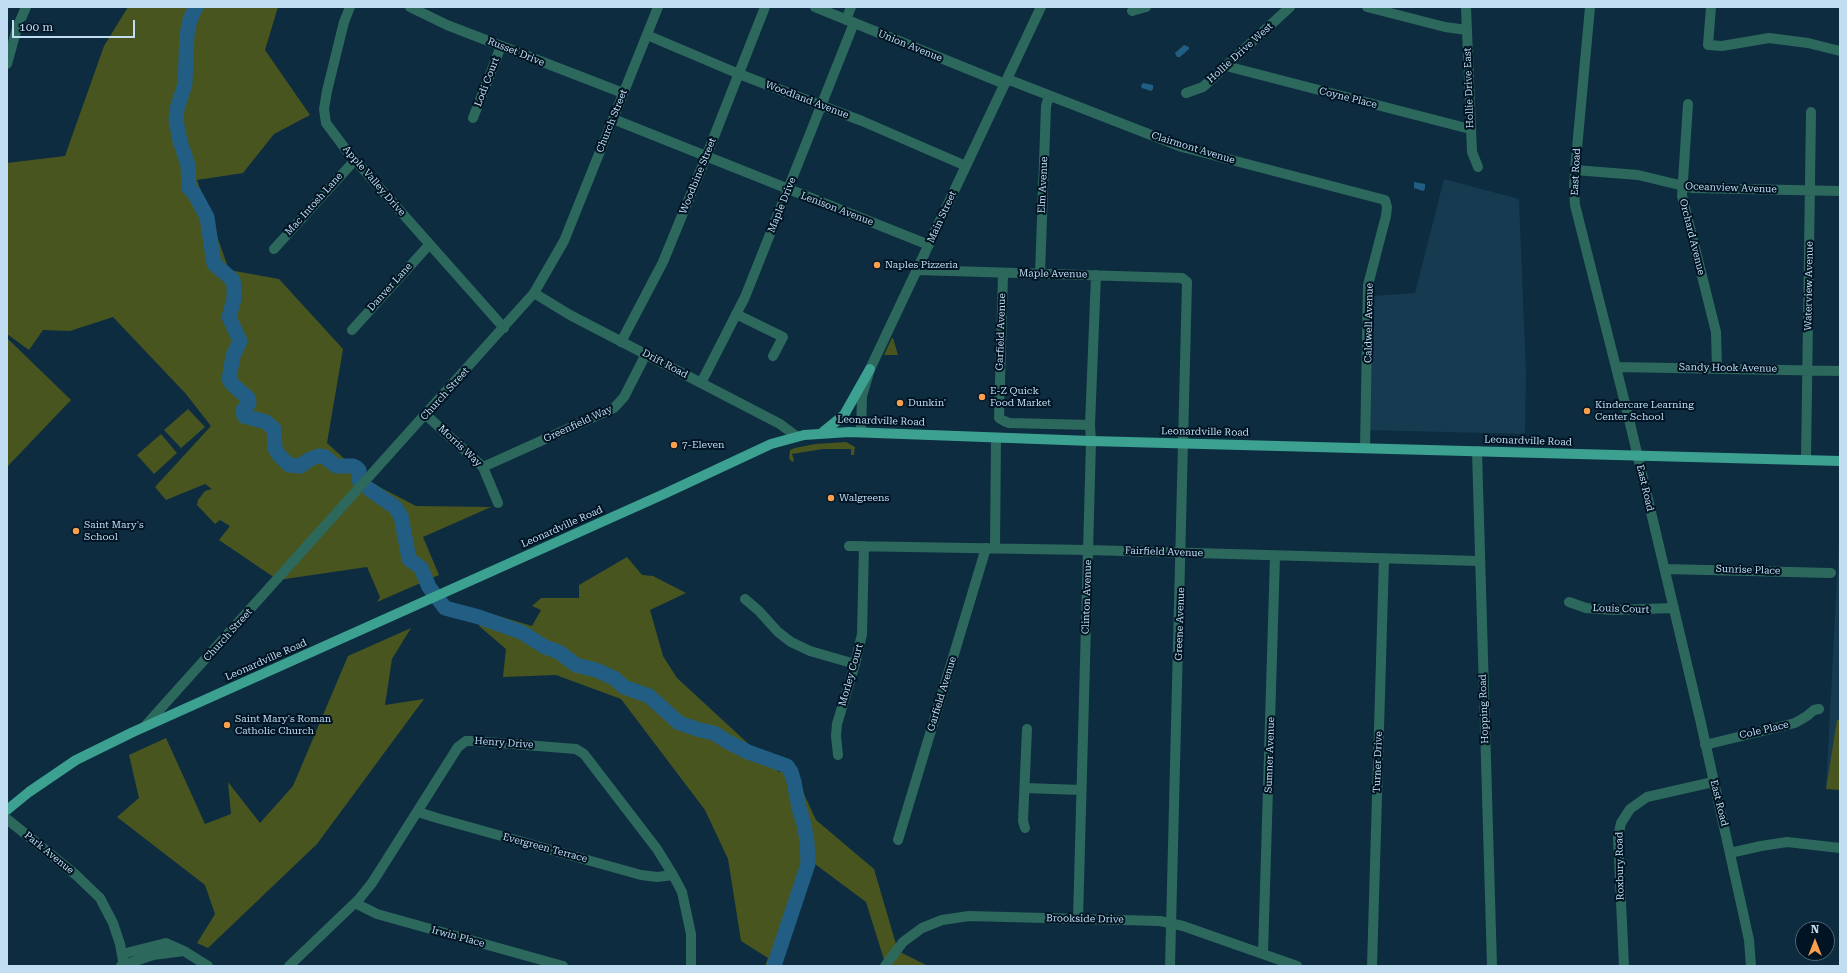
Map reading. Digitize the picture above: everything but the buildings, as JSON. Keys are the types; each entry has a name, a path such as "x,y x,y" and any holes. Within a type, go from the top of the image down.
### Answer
{"main road":[{"path":"823,432 844,415 870,369"},
{"name":"Leonardville Road","path":"7,810 29,792 76,760 145,726 664,494 771,444 796,436 823,432 861,432 1183,444 1840,461"}],"street":[{"path":"7,64 17,28 26,7"},
{"name":"Apple Valley Drive","path":"350,7 344,22 337,49 324,109 326,123 355,160 504,328"},
{"name":"Russet Drive","path":"410,7 440,22 623,93"},
{"name":"Church Street","path":"145,726 376,471 534,293 564,241 658,7"},
{"name":"Woodbine Street","path":"621,342 663,262 765,7"},
{"name":"Union Avenue","path":"815,7 1006,81"},
{"name":"Maple Drive","path":"701,383 736,314 788,190 821,106 850,21 851,7"},
{"name":"Main Street","path":"861,432 861,400 870,369 1041,7"},
{"path":"1132,11 1146,7"},
{"name":"Hollie Drive West","path":"1186,93 1203,87 1290,7"},
{"path":"1367,7 1445,27 1467,30"},
{"name":"Hollie Drive East","path":"1466,7 1470,128 1472,152 1478,167"},
{"name":"East Road","path":"1590,7 1575,170 1575,205 1665,569 1749,940 1751,966"},
{"path":"1711,7 1708,45 1722,46 1769,38 1808,43 1840,51"},
{"name":"Woodland Avenue","path":"647,35 739,74 934,151 966,166"},
{"name":"Lodi Court","path":"473,118 501,46"},
{"name":"Coyne Place","path":"1226,66 1470,128"},
{"name":"Clairmont Avenue","path":"1006,81 1182,147 1384,200"},
{"name":"Elm Avenue","path":"1040,274 1046,106 1049,96"},
{"name":"Orchard Avenue","path":"1688,104 1682,200 1716,332 1718,369"},
{"name":"Waterview Avenue","path":"1806,460 1811,112"},
{"name":"Lenison Avenue","path":"613,119 929,245"},
{"name":"Mac Intosh Lane","path":"274,249 355,160"},
{"name":"Oceanview Avenue","path":"1575,170 1638,175 1692,188 1840,191"},
{"name":"Caldwell Avenue","path":"1365,448 1368,285 1386,216 1387,207 1384,200"},
{"name":"Danver Lane","path":"352,330 430,245"},
{"name":"Maple Avenue","path":"917,270 1003,274 1182,278 1187,282"},
{"name":"Garfield Avenue","path":"1003,274 999,418 1004,422 1010,423 1090,425"},
{"name":"Clinton Avenue","path":"1078,919 1092,441 1090,425 1096,275"},
{"name":"Greene Avenue","path":"1170,966 1182,552 1187,282"},
{"name":"Drift Road","path":"534,293 544,301 780,424 796,436"},
{"path":"736,314 783,337 773,356"},
{"name":"Greenfield Way","path":"484,467 614,408 624,398 646,354"},
{"name":"Sandy Hook Avenue","path":"1616,367 1840,371"},
{"name":"Morris Way","path":"426,415 484,467 498,503"},
{"name":"Garfield Avenue","path":"898,840 991,548 996,438"},
{"name":"Hopping Road","path":"1477,451 1479,561 1492,966"},
{"name":"Fairfield Avenue","path":"849,546 1182,552 1479,561"},
{"name":"Morley Court","path":"838,755 836,736 837,724 855,664 862,634 864,546"},
{"name":"Sumner Avenue","path":"1263,954 1275,556"},
{"name":"Turner Drive","path":"1372,966 1384,559"},
{"name":"Sunrise Place","path":"1665,569 1831,573"},
{"path":"745,599 759,611 778,632 791,642 810,651 855,664"},
{"name":"Louis Court","path":"1569,602 1586,608 1613,610 1674,608"},
{"name":"Cole Place","path":"1705,745 1795,723 1808,716 1814,710 1819,710"},
{"path":"1025,828 1023,822 1027,729"},
{"name":"Henry Drive","path":"289,966 355,903 384,867 458,747 466,741 576,749 584,754 657,849 682,892 691,934 691,966"},
{"name":"Roxbury Road","path":"1624,966 1618,837 1621,823 1630,809 1647,797 1713,782"},
{"path":"1025,788 1082,790"},
{"name":"Evergreen Terrace","path":"418,812 641,875 657,877 673,875"},
{"name":"Park Avenue","path":"7,819 100,898 113,923 120,944 123,966"},
{"path":"1730,854 1761,846 1787,842 1840,848"},
{"name":"Irwin Place","path":"355,903 376,914 563,966"},
{"name":"Brookside Drive","path":"885,966 898,947 922,928 942,920 969,916 1160,921 1183,926 1297,966"},
{"path":"122,954 166,943 184,951 208,966"},
{"path":"123,966 153,955 184,951"}],"shaded area":[{"path":"1184,45 1189,47 1189,49 1180,57 1177,57 1175,53"},
{"path":"1143,83 1153,85 1153,89 1151,91 1142,88 1141,86"},
{"path":"1444,179 1519,199 1526,373 1525,434 1368,430 1372,296 1415,293"},
{"path":"1414,182 1425,184 1425,189 1423,191 1414,188"},
{"path":"1840,522 1840,790 1826,789"}],"green space":[{"path":"128,7 278,7 265,50 310,115 274,134 243,173 197,180 229,270 279,279 343,349 327,443 370,482 416,506 491,507 423,537 439,575 377,602 380,597 367,567 278,580 219,540 230,526 220,520 215,524 197,505 198,500 205,491 212,489 205,484 166,500 155,487 211,426 186,394 113,317 70,331 43,330 29,350 7,334 7,163 65,156 104,46"},
{"path":"7,338 71,400 7,467"},
{"path":"892,338 898,355 884,355"},
{"path":"188,409 205,427 181,448 164,430"},
{"path":"161,434 177,453 154,474 137,455"},
{"path":"846,442 855,447 854,455 851,455 851,449 823,449 792,454 794,460 793,462 789,458 790,450 795,448 815,444"},
{"path":"627,557 642,575 653,576 686,593 650,610 663,656 677,678 779,772 791,766 816,820 874,869 898,951 928,966 886,966 866,902 815,864 777,966 765,966 768,958 741,941 728,859 705,810 621,699 556,675 503,677 506,649 479,626 489,613 532,626 541,610 532,606 541,598 579,598 579,585"},
{"path":"411,628 392,659 385,705 424,699 317,844 208,948 197,943 215,914 205,885 117,817 139,798 129,755 166,738 205,824 231,814 228,782 260,823 293,786 348,656"},
{"path":"1837,720 1840,720 1840,790 1826,789"}],"waterway":[{"path":"196,7 190,20 187,34 185,84 177,109 176,120 180,141 188,165 189,188 194,193 207,217 214,264 233,280 234,299 229,317 240,341 233,356 229,379 232,384 248,398 249,403 243,410 244,416 266,422 274,429 275,448 278,454 289,465 300,466 310,459 319,456 325,457 336,466 353,466 357,468 359,470 359,480"},
{"path":"369,489 395,507 401,516 409,559 421,568 429,587 445,608 479,617 521,632 545,647 559,652 576,665 596,670 614,678 624,687 649,696 679,723 714,733 748,752 787,766 791,772 794,782 804,824 807,841 808,864 774,966"}],"place":[{"name":"Naples Pizzeria","path":"877,265"},
{"name":"E-Z Quick Food Market","path":"982,397"},
{"name":"Dunkin'","path":"900,403"},
{"name":"Kindercare Learning Center School","path":"1587,411"},
{"name":"7-Eleven","path":"674,445"},
{"name":"Walgreens","path":"831,498"},
{"name":"Saint Mary's School","path":"76,531"},
{"name":"Saint Mary's Roman Catholic Church","path":"227,725"}]}
